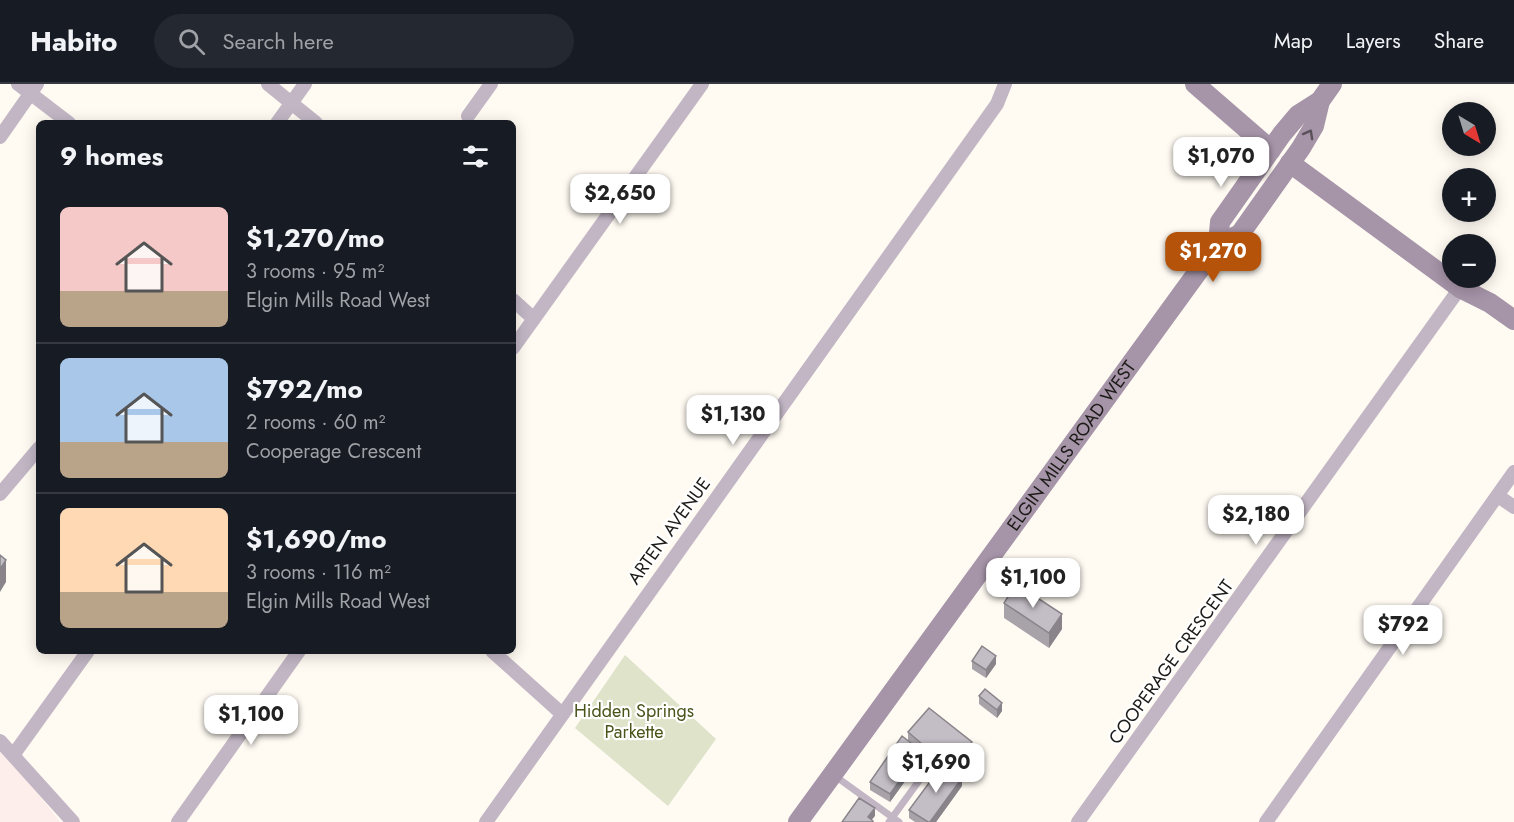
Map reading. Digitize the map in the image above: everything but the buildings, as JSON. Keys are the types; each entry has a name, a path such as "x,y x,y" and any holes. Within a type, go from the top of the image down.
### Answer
{"main road":[{"path":"1195,84 1271,150"},
{"name":"ELGIN MILLS ROAD WEST","path":"798,822 1218,244 1240,234 1314,126 1320,101 1332,84"},
{"name":"ELGIN MILLS ROAD WEST","path":"1218,244 1220,222 1271,150 1298,114 1320,101"},
{"path":"1290,163 1442,275"},
{"path":"1460,288 1490,303 1514,320"}],"street":[{"path":"18,84 33,89 66,120"},
{"path":"268,84 313,120"},
{"path":"279,120 305,84"},
{"path":"468,116 491,84"},
{"path":"516,344 702,84"},
{"name":"ARTEN AVENUE","path":"486,822 561,713 997,104 1005,84"},
{"path":"0,137 33,89"},
{"path":"1271,150 1290,163"},
{"name":"COOPERAGE CRESCENT","path":"1078,822 1460,288"},
{"path":"516,303 534,319"},
{"path":"0,494 36,452"},
{"path":"1266,822 1514,472"},
{"path":"1498,496 1514,507"},
{"path":"14,754 86,654"},
{"path":"177,822 297,654"},
{"path":"495,654 561,713"},
{"path":"0,741 73,822"}],"lane":[{"path":"891,819 929,767"},
{"path":"833,775 891,819 899,822"}],"shaded area":[{"path":"0,751 19,769 60,822 0,822"}],"green space":[{"name":"Hidden Springs Parkette","path":"625,655 716,739 668,806 575,728"}]}
